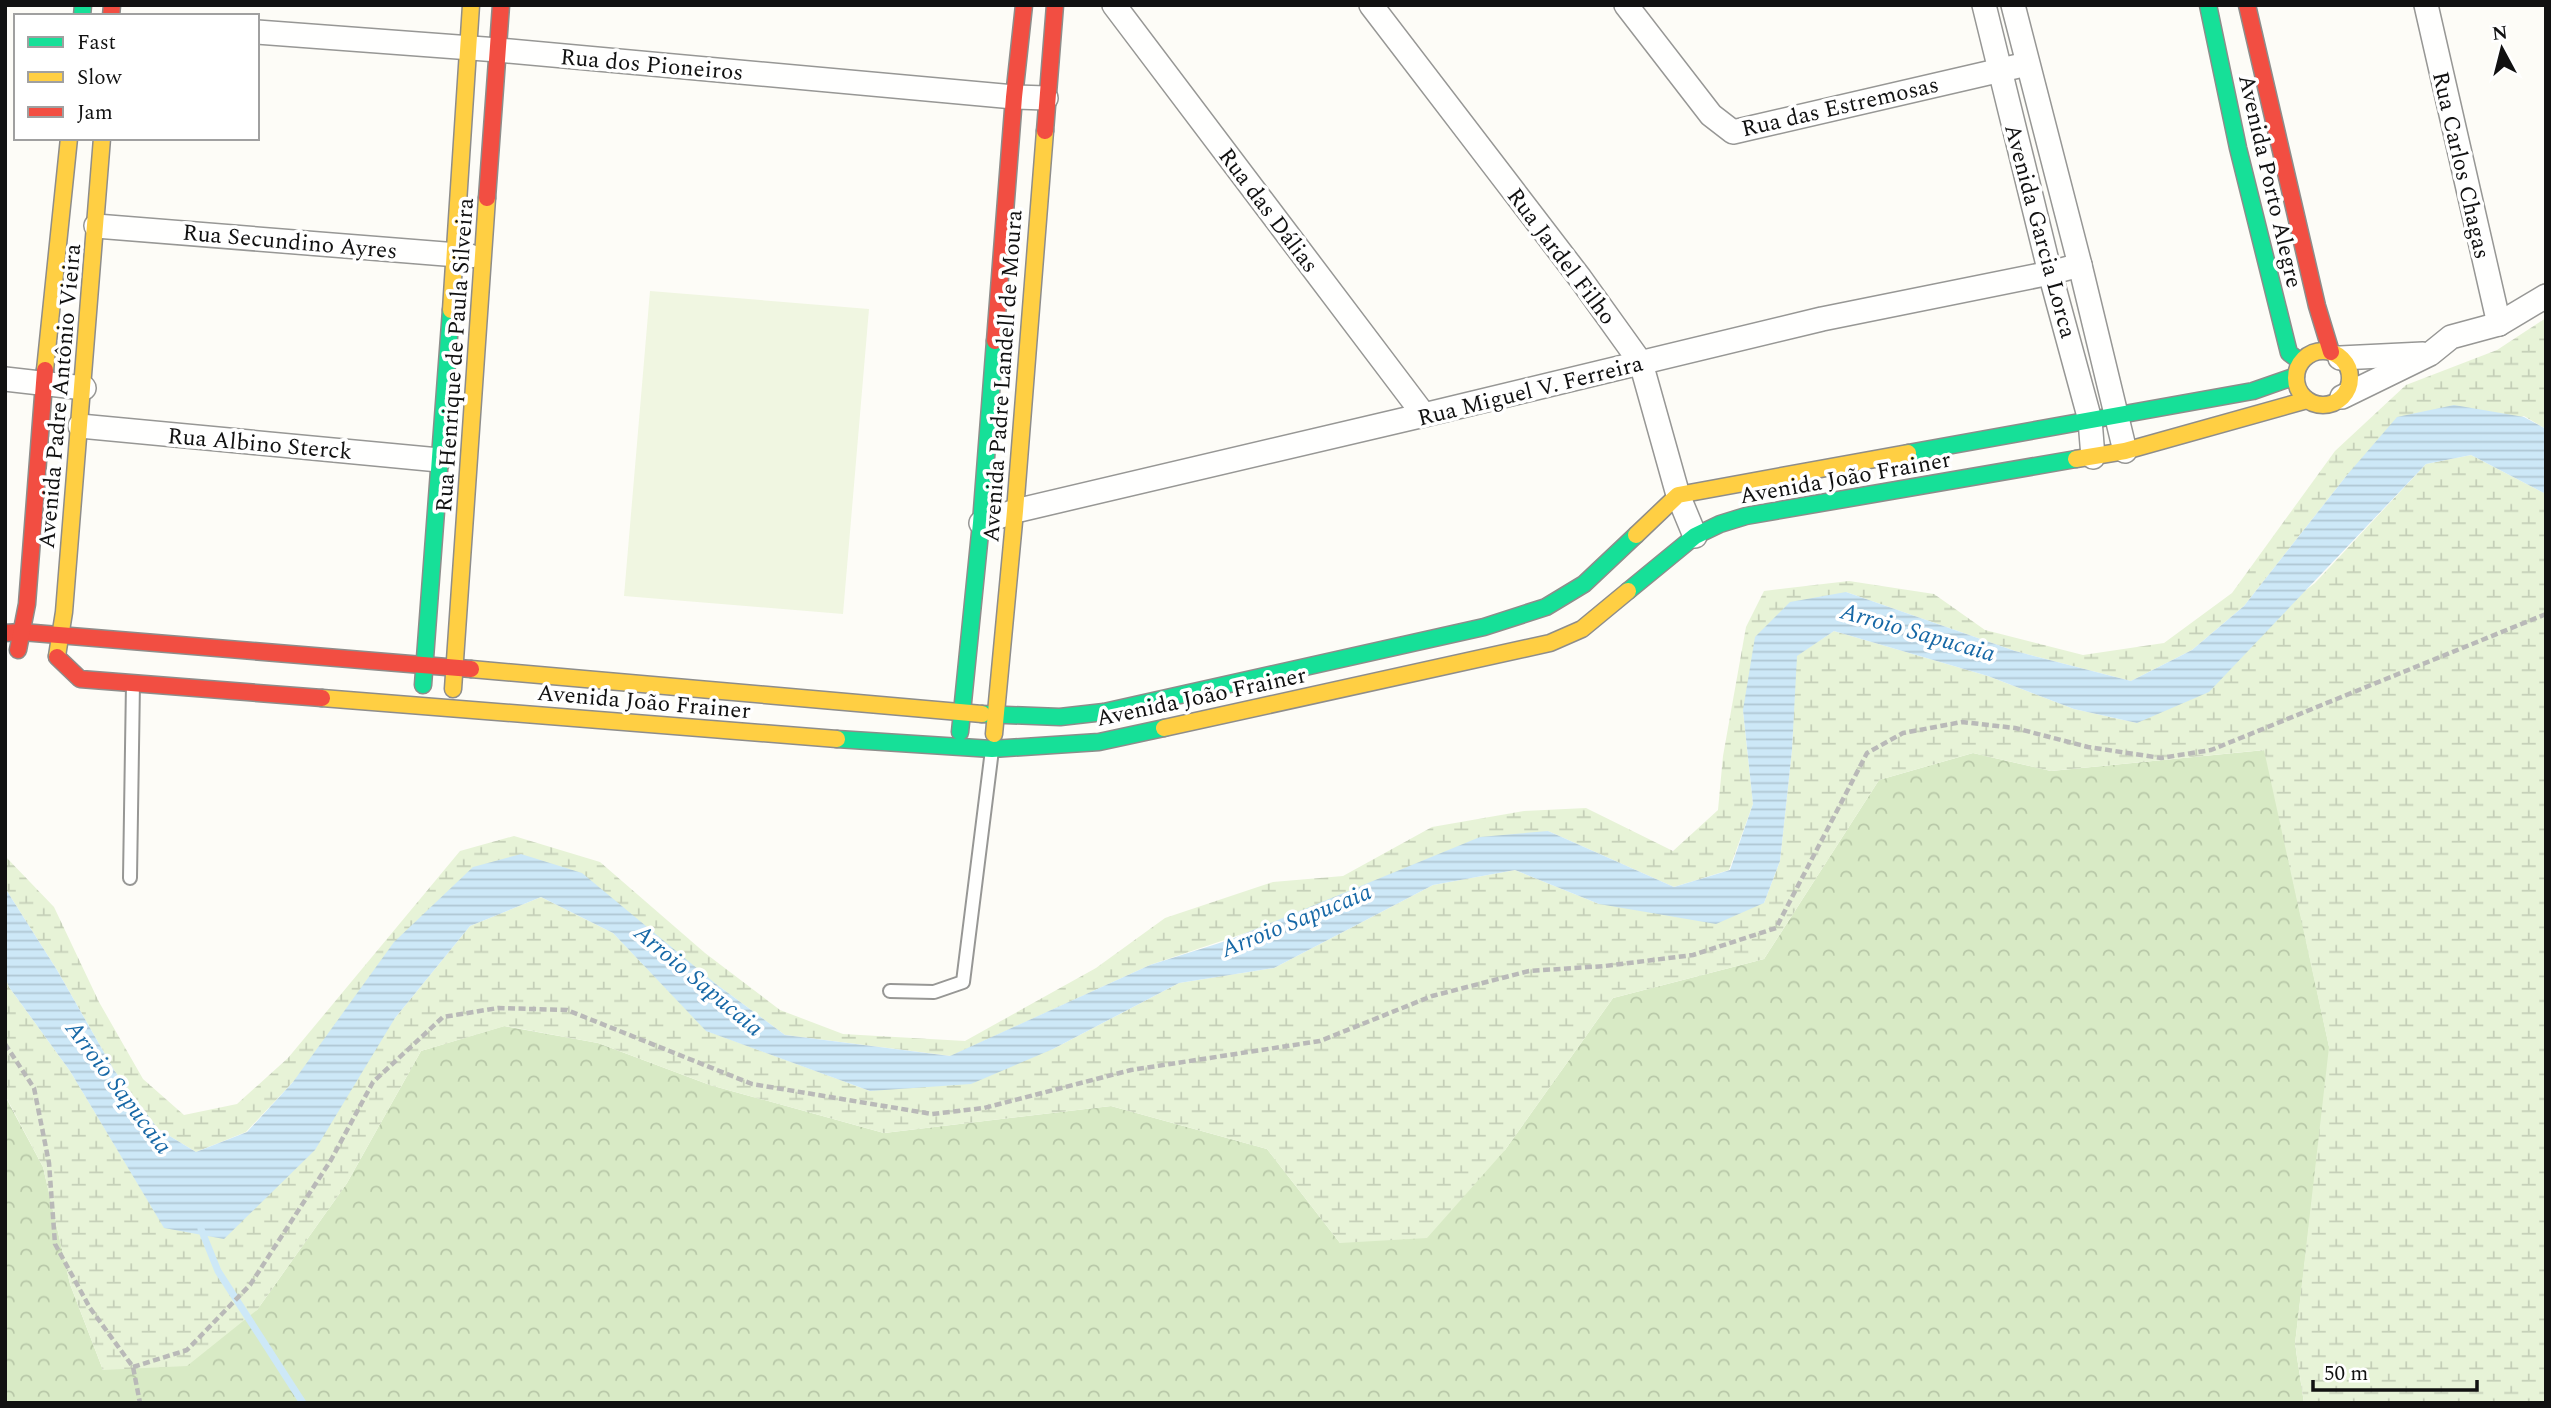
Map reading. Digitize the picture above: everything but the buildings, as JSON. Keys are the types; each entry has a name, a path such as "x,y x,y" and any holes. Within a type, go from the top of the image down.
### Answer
{"street":[{"path":"85,5 105,14"},
{"name":"Rua Henrique de Paula Silveira","path":"420,706 455,254 471,5"},
{"name":"Rua Henrique de Paula Silveira","path":"452,708 500,5"},
{"name":"Avenida Padre Landell de Moura","path":"957,748 963,713 981,523 1014,97 1024,5"},
{"name":"Avenida Padre Landell de Moura","path":"992,749 1015,511 1055,5"},
{"name":"Rua das Dálias","path":"1114,5 1424,415"},
{"name":"Rua Jardel Filho","path":"1371,5 1580,278 1641,363 1678,495 1695,536"},
{"name":"Rua das Estremosas","path":"1626,5 1711,115 1733,132 2027,64"},
{"name":"Avenida Garcia Lorca","path":"1984,5 2050,273 2090,420 2094,457"},
{"name":"Avenida Garcia Lorca","path":"2013,5 2125,451"},
{"name":"Avenida Porto Alegre","path":"2208,5 2238,148 2289,353 2298,369"},
{"name":"Avenida Porto Alegre","path":"2247,5 2317,306 2335,355"},
{"name":"Rua Carlos Chagas","path":"2426,5 2499,324"},
{"name":"Rua dos Pioneiros","path":"259,32 498,50 1046,98"},
{"name":"Avenida Padre Antônio Vieira","path":"69,140 44,384 27,604 13,633 31,652 61,638 84,388 102,140"},
{"path":"459,179 489,181"},
{"name":"Rua Secundino Ayres","path":"96,226 483,258"},
{"name":"Rua Miguel V. Ferreira","path":"981,523 1015,511 1822,319 2080,265"},
{"path":"2430,354 2314,353 2298,369 2299,391 2307,400 2327,405 2430,354 2451,337 2499,324 2546,296"},
{"path":"2335,355 2350,375 2348,388 2342,397"},
{"name":"Avenida João Frainer","path":"13,633 455,668 963,713 1060,717 1104,712 1484,626 1546,607 1584,584 1678,495 2253,391 2298,369"},
{"path":"5,379 84,388"},
{"name":"Avenida João Frainer","path":"31,652 80,679 957,748 992,749 1099,742 1515,653 1550,643 1582,629 1695,536 1746,516 2125,451 2307,400"},
{"name":"Rua Albino Sterck","path":"80,426 439,460"}],"lane":[{"path":"130,878 134,683"},
{"path":"890,991 934,992 963,982 992,749"}],"path":[{"path":"134,1367 187,1350 250,1285 331,1160 373,1082 443,1017 498,1008 567,1010 688,1061 752,1084 932,1114 984,1108 1131,1070 1320,1041 1432,996 1530,971 1605,966 1693,955 1776,929 1867,753 1903,733 1962,722 2015,728 2088,747 2161,758 2211,750 2546,614"},
{"path":"5,1044 34,1088 49,1163 55,1244 90,1308 134,1367 140,1403"}],"green space":[{"path":"650,291 869,309 843,614 624,596"},
{"path":"2546,318 2546,429 2524,416 2347,475 2244,606 2192,650 2131,681 2015,651 1846,592 1743,710 1753,804 1729,870 1674,887 1548,831 1150,965 951,1056 785,1035 716,984 521,854 246,1132 196,1152 158,1129 114,1070 57,970 5,888 5,856 54,907 99,1002 143,1079 184,1115 237,1104 288,1058 460,851 514,836 600,862 705,953 780,1010 843,1034 965,1041 1096,968 1165,918 1273,882 1343,876 1432,827 1524,811 1586,808 1673,851 1718,810 1723,756 1746,627 1764,591 1849,581 1934,594 1985,630 2083,655 2164,643 2232,593 2335,451 2406,385 2497,350"},
{"path":"2471,455 2546,494 2546,1403 2304,1403 2295,1344 2329,1047 2264,750 2051,771 1973,753 1879,780 1764,959 1613,998 1505,1150 1427,1238 1340,1243 1267,1149 1111,1106 884,1133 710,1085 598,1043 505,1026 421,1051 347,1183 257,1310 187,1366 103,1370 70,1284 43,1167 5,1095 5,977 9,987 70,1071 164,1227 395,1018 470,926 541,897 613,933 707,1031 870,1091 1053,1049 1179,983 1274,968 1433,885 1515,870 1599,904 1764,903 1780,861 1792,750 1796,656 1834,631 1988,676 2074,709 2137,723 2315,583 2426,464"},
{"path":"2265,750 2330,1051 2295,1344 2304,1403 5,1403 5,1096 43,1167 70,1284 103,1370 257,1310 347,1183 421,1051 504,1026 598,1043 710,1085 884,1133 1111,1106 1267,1149 1340,1243 1505,1150 1613,998 1764,959 1879,780 1973,753 2051,771"}],"water":[{"name":"Arroio Sapucaia","path":"2454,405 2524,417 2546,429 2546,494 2471,455 2426,464 2209,692 2137,723 2074,709 1988,676 1834,631 1797,656 1792,750 1780,861 1764,903 1716,924 1599,904 1515,870 1433,885 1274,968 1179,983 1053,1049 971,1084 870,1091 706,1031 613,933 541,897 470,926 395,1018 315,1150 224,1239 164,1228 70,1071 9,987 5,977 5,888 57,970 114,1070 158,1129 196,1152 247,1132 293,1082 394,942 473,867 521,854 582,873 716,984 785,1035 950,1056 1150,965 1229,940 1480,837 1548,831 1674,887 1730,870 1753,804 1743,710 1755,637 1790,602 1846,592 2015,651 2131,681 2192,650 2244,606 2347,475 2397,417"}],"waterway":[{"path":"201,1229 218,1271 303,1403"}],"traffic: fast":[{"path":"82,14 83,5"},
{"path":"2208,5 2238,148 2289,353 2301,362"},
{"path":"423,685 451,310"},
{"path":"960,732 981,523 995,341"},
{"path":"1908,453 2253,391 2296,376"},
{"path":"1628,591 1695,536 1746,516 2076,459"},
{"path":"982,714 1060,717 1104,712 1484,627 1546,607 1584,584 1636,535"},
{"path":"837,739 992,749 1099,742 1164,728"}],"traffic: slow":[{"path":"451,310 471,5"},
{"path":"994,734 1015,511 1045,131"},
{"path":"45,370 69,140"},
{"path":"57,656 64,612 102,140"},
{"path":"453,689 487,198"},
{"path":"2323,351 2342,359 2350,378 2342,397 2323,405 2304,397 2296,378 2304,359 2323,351"},
{"path":"2076,459 2125,451 2307,400"},
{"path":"1636,535 1678,495 1908,453"},
{"path":"1164,728 1550,643 1582,629 1628,591"},
{"path":"471,669 982,714"},
{"path":"322,698 837,739"}],"traffic: jam":[{"path":"111,14 112,5"},
{"path":"487,198 501,5"},
{"path":"995,341 1024,5"},
{"path":"1045,131 1055,5"},
{"path":"2247,5 2317,306 2331,352"},
{"path":"18,650 27,604 45,370"},
{"path":"5,633 22,632 471,669"},
{"path":"57,657 80,679 322,698"}]}
